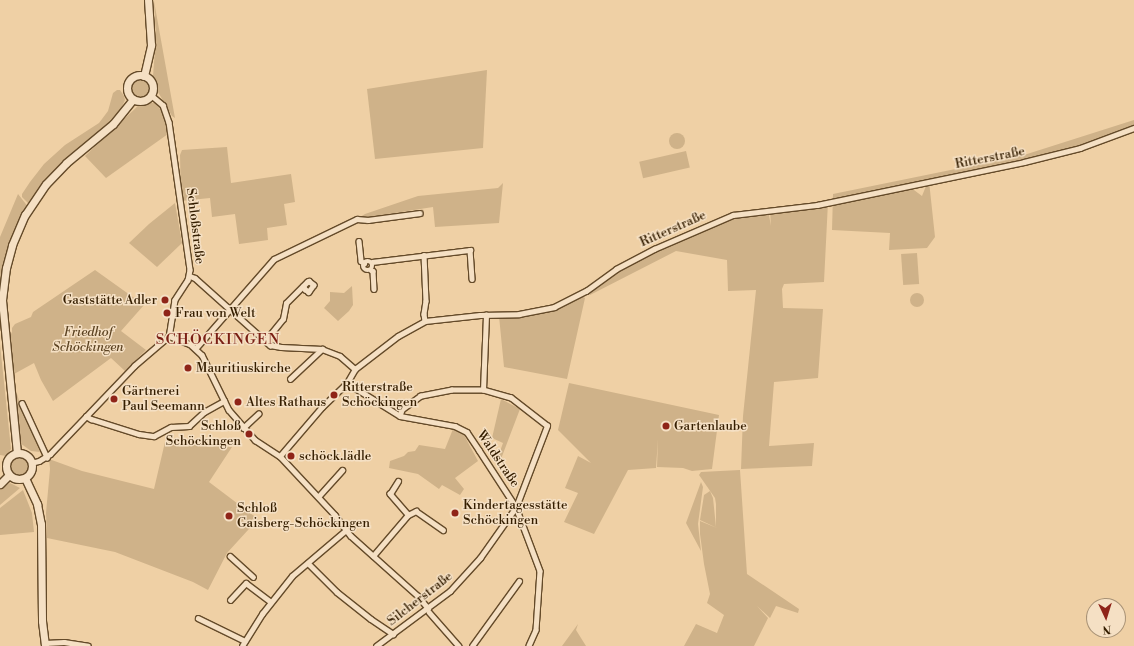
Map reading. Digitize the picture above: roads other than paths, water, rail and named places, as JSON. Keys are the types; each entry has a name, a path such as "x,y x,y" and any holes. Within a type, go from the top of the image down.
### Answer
{"main road":[{"path":"144,76 151,44 148,0"},
{"path":"144,76 152,84 151,95 143,100 133,99 127,92 128,82 133,77 144,76"},
{"path":"17,453 2,300 6,268 12,244 25,215 46,184 66,163 113,124 133,99"},
{"path":"17,453 26,456 31,463 31,472 25,478 16,479 9,475 6,469 6,461 11,455 17,453"},
{"path":"0,484 9,475"},
{"path":"25,478 37,504 41,524 42,621 45,644"}],"street":[{"name":"Schloßstraße","path":"151,95 163,105 169,122 190,270 190,276 175,300 169,336"},
{"name":"Ritterstraße","path":"280,456 322,407 347,383 355,369 398,336 425,321 486,315 519,314 554,307 586,291 616,269 654,248 733,216 817,205 1032,161 1080,148 1134,128"},
{"path":"196,348 274,259 293,248 357,219 368,220 420,213"},
{"path":"359,241 364,269 371,270"},
{"path":"364,264 368,261 372,262 470,250 472,279"},
{"path":"424,255 425,321"},
{"path":"372,262 373,265 371,270 373,271 374,289"},
{"path":"190,276 195,278 270,345 322,349 340,356 355,369"},
{"path":"265,340 283,319 286,303 303,286"},
{"path":"400,416 402,410 421,396 452,390 483,390 486,315"},
{"path":"31,463 47,457 134,366 169,336 190,344 202,355 210,368 224,400 243,428 255,440 280,456 346,530 418,596 459,646"},
{"path":"290,379 322,349"},
{"name":"Waldstraße","path":"347,383 400,416 455,426 466,432 516,507 540,571 536,630 530,646"},
{"name":"Silcherstraße","path":"376,646 429,610 450,591 467,574 512,516 516,507 547,426 511,398 483,390"},
{"path":"86,416 91,420 139,434 154,436 171,427 189,426 204,412 224,400"},
{"path":"22,403 47,457"},
{"path":"243,428 258,414"},
{"path":"318,497 342,470"},
{"path":"398,482 390,494 408,515"},
{"path":"373,556 408,515 416,510 443,530"},
{"path":"242,646 271,602 292,576 346,530"},
{"path":"230,556 254,576 230,600"},
{"path":"308,563 337,592 370,619 393,634"},
{"path":"472,646 519,582"},
{"path":"246,583 271,602"},
{"path":"198,618 245,640"},
{"path":"45,644 64,642 88,646"}],"place":[{"name":"Gaststätte Adler","path":"165,300"},
{"name":"Frau von Welt","path":"167,313"},
{"name":"Mauritiuskirche","path":"188,368"},
{"name":"Ritterstraße Schöckingen","path":"334,395"},
{"name":"Gärtnerei Paul Seemann","path":"114,399"},
{"name":"Altes Rathaus","path":"238,402"},
{"name":"Gartenlaube","path":"666,426"},
{"name":"Schloß Schöckingen","path":"249,434"},
{"name":"schöck.lädle","path":"291,456"},
{"name":"Kindertagesstätte Schöckingen","path":"455,513"},
{"name":"Schloß Gaisberg-Schöckingen","path":"229,516"}],"district":[{"name":"SCHÖCKINGEN","path":"218,340"}],"park label":[{"name":"Friedhof Schöckingen","path":"88,340"}]}
